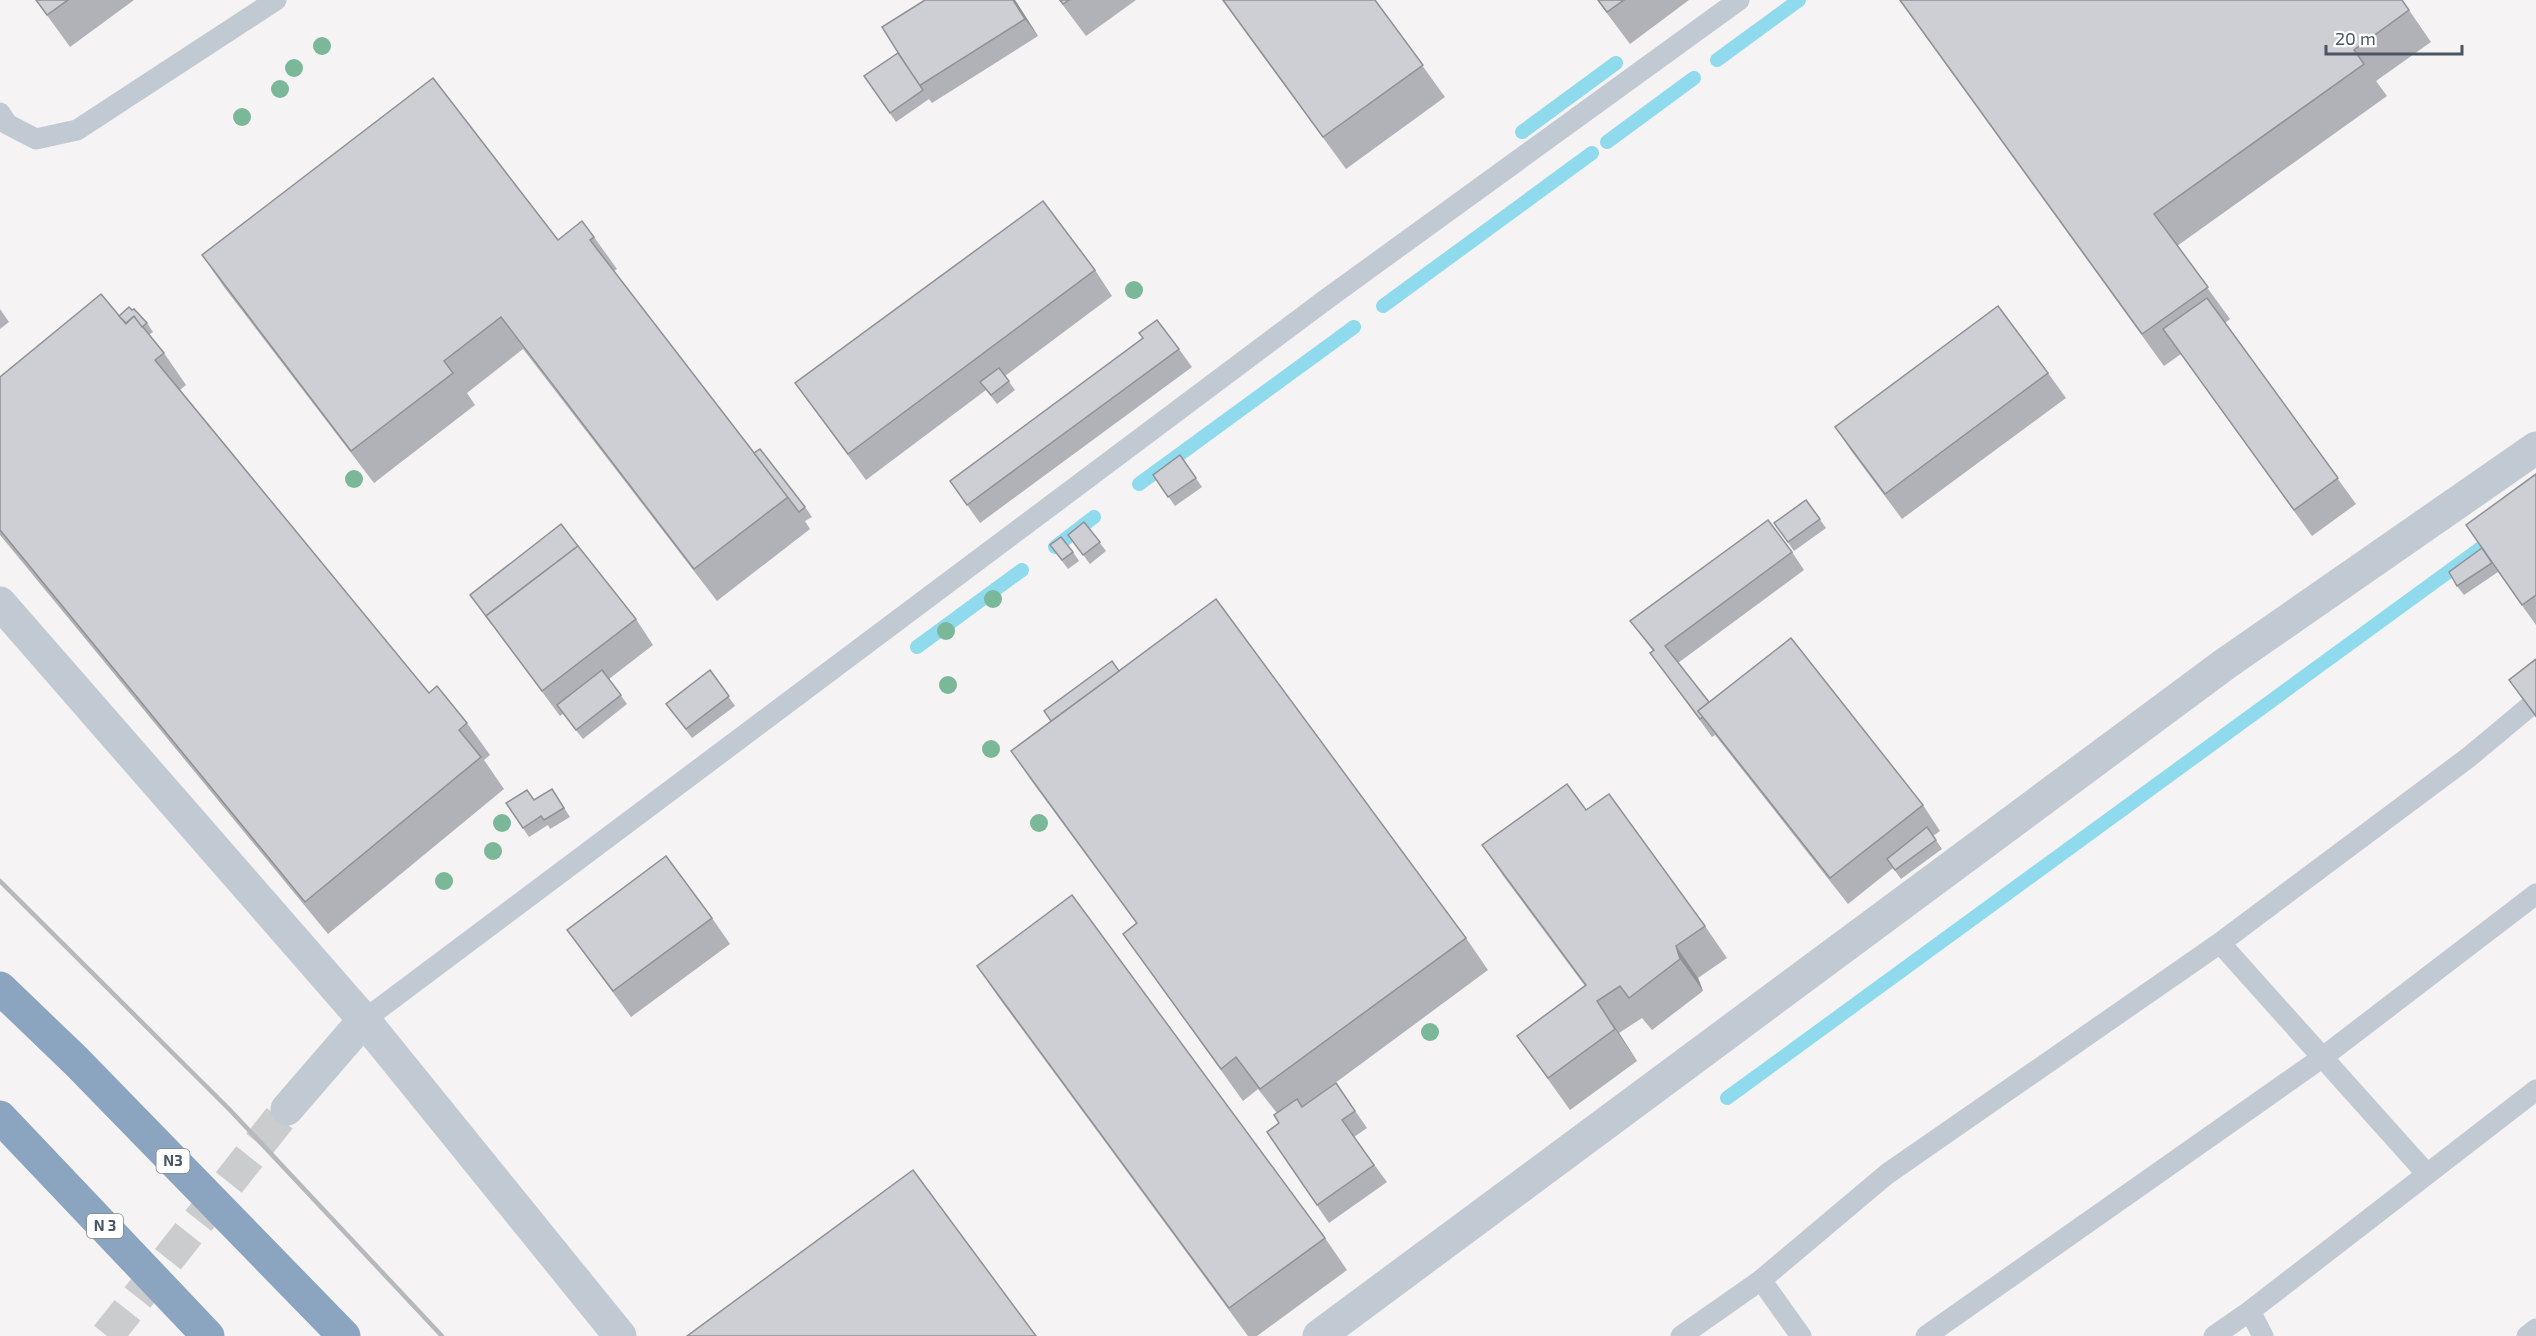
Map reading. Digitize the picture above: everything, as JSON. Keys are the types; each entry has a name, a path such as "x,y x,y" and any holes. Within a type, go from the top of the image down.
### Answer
{"highway":[{"name":"N3","path":"0,988 76,1060 344,1336"},
{"name":"N 3","path":"0,1117 208,1336"}],"street":[{"path":"1319,1336 2225,664 2536,448"},
{"path":"0,603 364,1020 620,1336"},
{"path":"287,1108 364,1020"}],"lane":[{"path":"0,113 7,124 36,139 77,130 276,0"},
{"path":"364,1020 1328,298 1739,0"},
{"path":"1681,1336 1761,1280 1887,1174 2220,943 2469,757 2536,701"},
{"path":"1926,1336 2323,1057 2536,894"},
{"path":"2220,943 2427,1174"},
{"path":"2214,1336 2250,1311 2536,1090"},
{"path":"1761,1280 1801,1336"},
{"path":"2250,1311 2263,1336"},
{"path":"2527,1336 2536,1329"}],"building":[{"path":"36,0 68,0 47,15"},
{"path":"925,0 1013,0 1025,19 919,86 882,27"},
{"path":"1223,0 1375,0 1423,65 1323,137"},
{"path":"1598,0 1624,0 1607,12"},
{"path":"1900,0 2402,0 2409,10 2354,50 2364,64 2154,214 2208,287 2142,334"},
{"path":"898,53 923,90 890,113 864,76"},
{"path":"433,78 558,240 582,221 594,237 590,240 788,497 694,569 501,317 444,361 453,373 351,451 202,255"},
{"path":"1043,201 1095,270 848,454 795,383"},
{"path":"101,294 126,324 134,316 164,353 155,360 429,693 437,686 467,723 459,730 481,757 305,902 0,530 0,377"},
{"path":"2207,298 2338,478 2294,510 2163,329"},
{"path":"1998,306 2048,373 1885,494 1835,427"},
{"path":"129,307 134,309 147,323 142,327 134,316 126,323 119,316"},
{"path":"1157,320 1179,349 967,505 950,481 1143,338 1139,333"},
{"path":"999,368 1009,381 991,395 980,382"},
{"path":"760,449 805,507 799,512 754,453"},
{"path":"1180,455 1196,478 1168,497 1153,475"},
{"path":"2536,474 2536,595 2522,605 2466,525"},
{"path":"1806,500 1820,519 1788,542 1774,523"},
{"path":"1768,520 1792,552 1665,646 1709,702 1698,711 1703,717 1700,719 1650,653 1654,650 1630,621"},
{"path":"1084,522 1100,542 1083,555 1068,535"},
{"path":"561,524 578,546 486,616 492,624 470,595"},
{"path":"1061,537 1073,552 1062,560 1050,545"},
{"path":"578,546 636,619 542,691 486,616"},
{"path":"2482,548 2492,563 2457,586 2449,572"},
{"path":"1216,599 1466,938 1260,1089 1236,1057 1221,1069 1123,934 1137,923 1011,751"},
{"path":"1791,638 1923,805 1830,878 1698,711"},
{"path":"2536,659 2536,716 2509,680"},
{"path":"1112,661 1119,671 1051,721 1044,711"},
{"path":"602,670 621,695 576,730 557,705"},
{"path":"710,670 729,696 686,729 666,704"},
{"path":"1567,784 1586,810 1609,794 1705,926 1676,946 1680,959 1629,998 1620,986 1597,1001 1615,1029 1548,1078 1517,1036 1586,985 1482,845"},
{"path":"552,789 564,808 544,820 541,816 523,828 506,803 527,790 534,800"},
{"path":"1927,827 1936,840 1895,870 1887,859"},
{"path":"666,856 712,918 613,991 567,930"},
{"path":"1072,895 1325,1238 1229,1308 977,966"},
{"path":"1336,1083 1355,1111 1342,1120 1374,1165 1317,1205 1267,1132 1279,1123 1274,1115 1297,1099 1302,1107"},
{"path":"913,1170 1036,1336 687,1336"}],"waterway":[{"path":"1717,60 1799,0"},
{"path":"1522,132 1616,63"},
{"path":"1607,142 1694,78"},
{"path":"1383,306 1592,153"},
{"path":"1139,484 1354,327"},
{"path":"1055,547 1094,517"},
{"path":"1727,1098 2496,537"},
{"path":"917,647 1022,570"}],"tunnel":[{"path":"107,1336 287,1109"}],"railway":[{"path":"0,881 229,1109 442,1336"}]}
